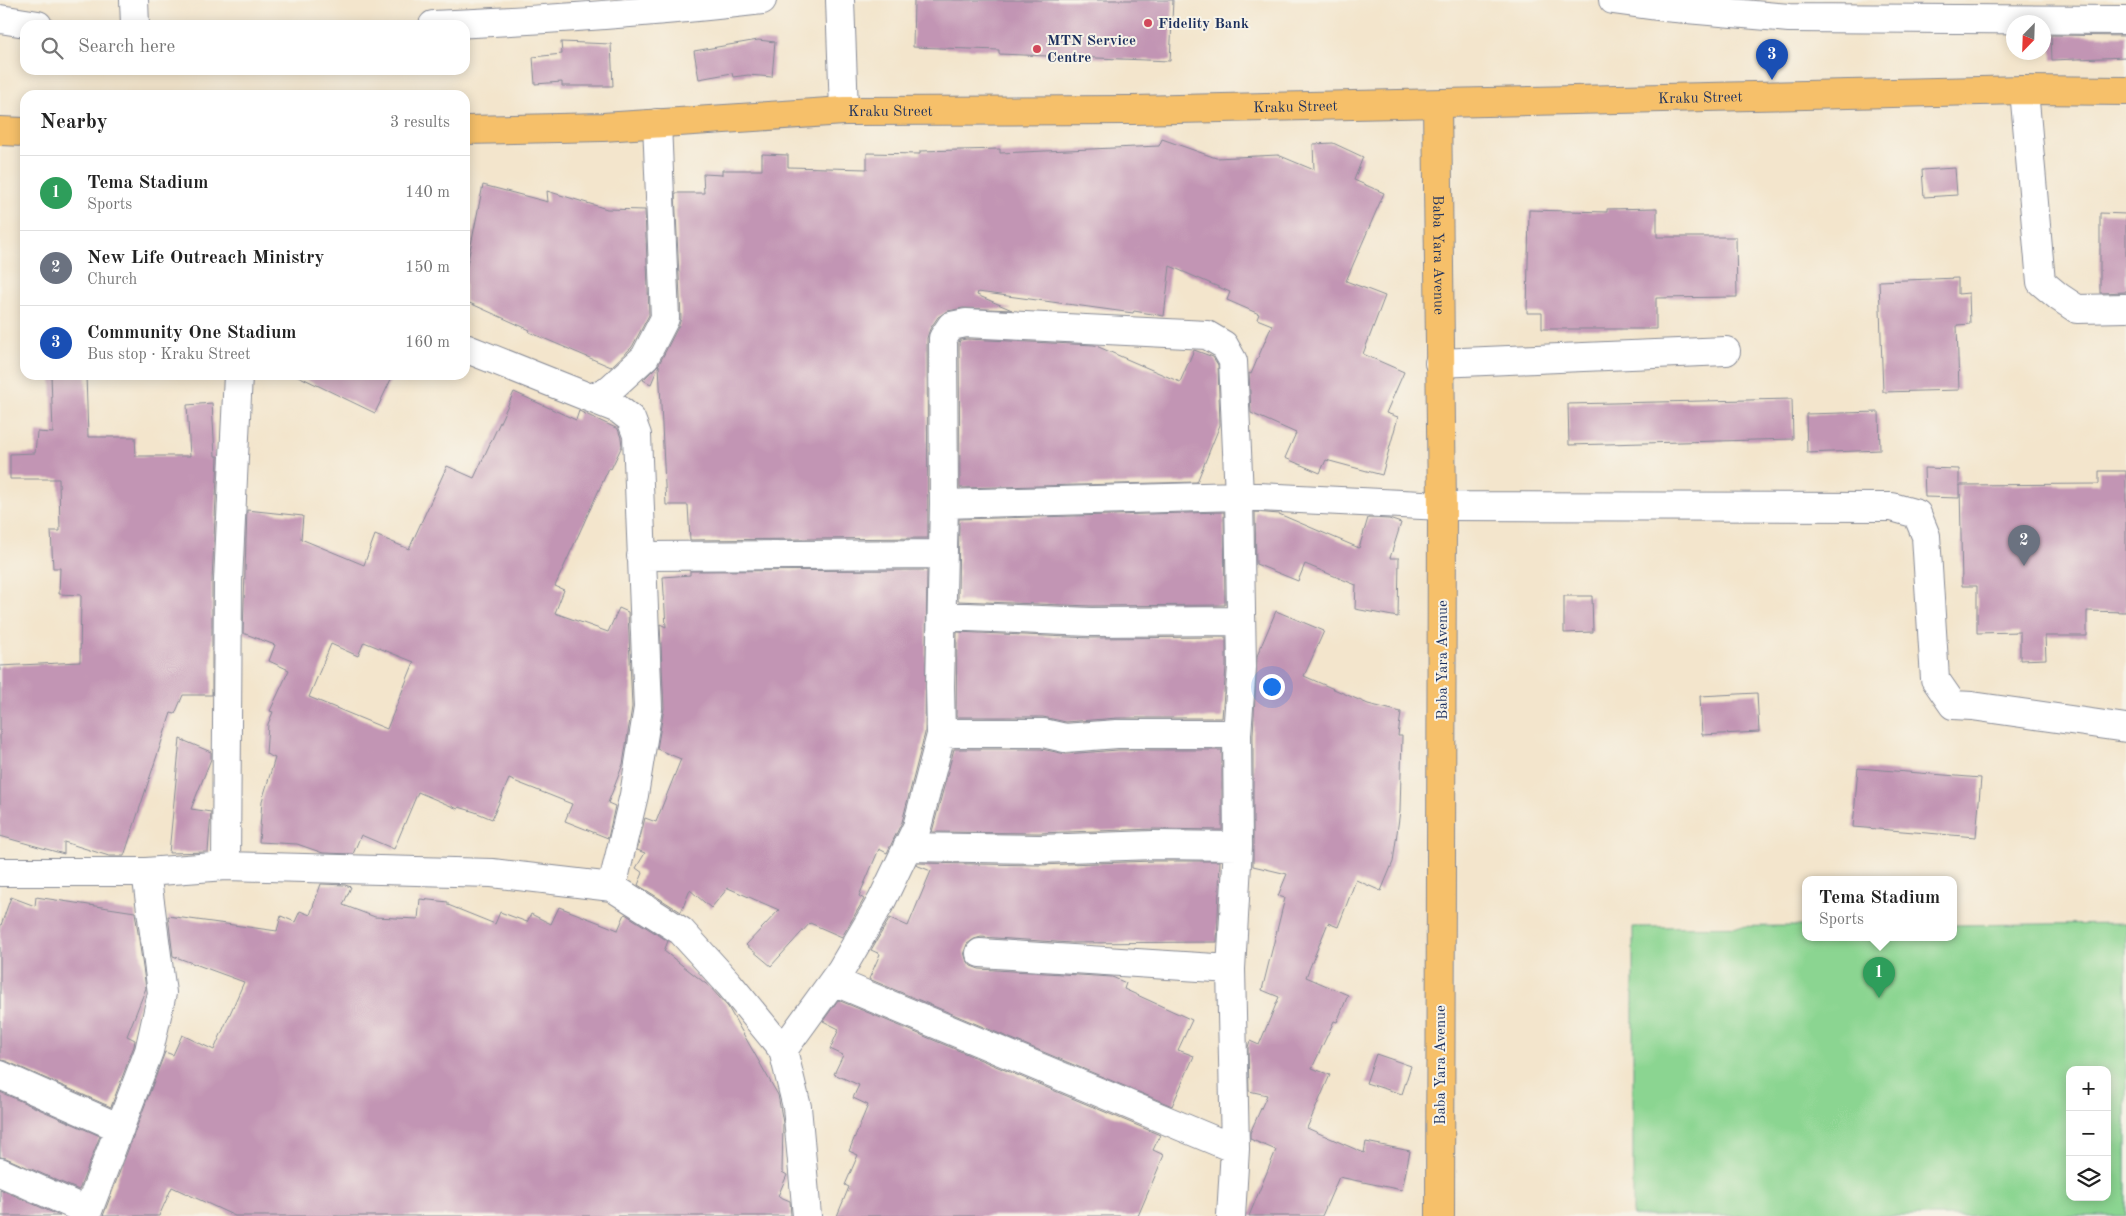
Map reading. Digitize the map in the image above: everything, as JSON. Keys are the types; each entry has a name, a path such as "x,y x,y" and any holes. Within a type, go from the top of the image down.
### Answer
{"main road":[{"name":"Kraku Street","path":"470,130 657,123 844,110 1132,110 2024,90 2126,91"},
{"name":"Baba Yara Avenue","path":"1436,104 1442,506 1440,1216"},
{"path":"0,130 20,132"}],"street":[{"path":"134,0 135,20"},
{"path":"470,23 694,8 762,0"},
{"path":"840,0 844,110"},
{"path":"1612,0 1664,7 1789,18 1966,10 2019,10 2126,20"},
{"path":"0,19 20,22"},
{"path":"2024,90 2041,282 2077,309 2126,308"},
{"path":"592,398 610,388 645,357 665,318 657,123"},
{"path":"783,1050 841,970 882,900 917,827 941,734 940,686 944,504 943,338 951,326 966,324 1206,335 1224,345 1233,361 1239,496 1242,667 1237,734 1238,846 1231,969 1235,1149 1231,1216"},
{"path":"470,350 618,409 631,419 634,427 636,435 648,708 634,795 612,887"},
{"path":"1439,362 1726,351"},
{"path":"226,866 228,581 238,380"},
{"path":"944,504 1239,496 1442,506 1892,507 1917,514 1926,536 1935,679 1953,705 1972,706 2126,728"},
{"path":"641,556 943,554"},
{"path":"942,616 1091,622 1241,621"},
{"path":"941,734 1043,733 1065,738 1116,734 1237,734"},
{"path":"907,847 1039,849 1154,845 1238,846"},
{"path":"0,872 146,872 226,866 492,873 612,887 681,931 730,984 783,1050 797,1107 807,1216"},
{"path":"0,1172 87,1213 149,1051 162,993 146,872"},
{"path":"980,953 1231,969"},
{"path":"833,981 1235,1149"},
{"path":"0,1075 120,1128"}],"green space":[{"path":"2126,923 2126,1216 1633,1216 1633,927 1802,926 1802,941 1957,941 1957,925"}],"building":[{"path":"914,0 1173,0 1170,61 999,54 999,50 913,47"},
{"path":"2051,35 2126,36 2126,57 2052,60"},
{"path":"758,40 775,42 772,77 748,75 733,77 732,73 699,79 694,51"},
{"path":"561,42 611,44 613,86 562,86 562,82 535,84 533,57 562,54"},
{"path":"1162,139 1216,158 1278,155 1314,170 1313,144 1333,143 1363,157 1354,180 1384,193 1346,281 1385,296 1363,354 1404,372 1386,413 1398,417 1382,475 1326,460 1320,473 1285,458 1296,433 1251,413 1249,373 1251,374 1272,325 1257,319 1259,314 1227,300 1230,292 1170,266 1164,316 978,292 977,295 1012,310 963,308 948,311 938,317 930,329 927,338 928,538 690,540 688,505 666,505 659,365 651,384 643,380 659,364 681,318 675,193 704,193 703,174 722,175 722,170 762,170 762,154 788,155 788,167 867,169 867,153 920,154 920,151 1000,149 1000,153 1159,146"},
{"path":"1955,168 1957,195 1924,197 1922,170"},
{"path":"483,185 548,202 547,191 607,209 645,210 649,315 632,347 611,367 529,332 530,330 470,303 470,250"},
{"path":"1657,208 1657,237 1736,237 1737,297 1656,298 1656,329 1542,329 1542,313 1527,313 1529,210 1607,212 1607,209"},
{"path":"2100,213 2126,214 2126,292 2100,293"},
{"path":"1958,278 1958,294 1969,293 1970,324 1957,325 1959,390 1883,392 1879,281"},
{"path":"960,340 1094,345 1180,382 1194,350 1213,357 1218,365 1220,425 1197,482 960,488 959,343"},
{"path":"51,380 86,380 88,437 135,437 136,456 190,456 187,405 212,403 215,456 218,456 212,580 212,695 183,695 175,714 171,713 124,856 109,856 64,842 64,854 0,836 0,666 80,662 81,595 59,594 60,568 53,568 51,531 60,531 59,479 10,479 10,454 35,453 37,432 53,433"},
{"path":"306,380 391,380 375,413"},
{"path":"514,392 576,420 579,411 618,429 622,446 611,469 609,468 555,586 564,590 555,613 608,632 619,608 628,612 632,707 623,764 608,803 615,806 608,838 565,821 572,804 509,779 492,819 459,807 458,809 418,792 394,849 361,835 353,854 323,853 297,844 259,842 262,801 275,758 266,754 268,724 273,712 270,711 289,670 269,661 275,645 243,633 247,510 303,516 301,539 364,565 375,535 409,549 447,466 474,478","holes":["364,642 414,662 387,729 309,697 331,644 358,656"]},
{"path":"1792,399 1793,439 1569,445 1568,404"},
{"path":"1879,412 1880,450 1807,453 1806,414"},
{"path":"1924,468 1959,469 1959,498 1925,497"},
{"path":"2099,471 2126,471 2126,612 2087,611 2087,636 2045,636 2046,659 2020,660 2020,632 1977,633 1977,586 1962,586 1960,485 2099,484"},
{"path":"1224,512 1225,605 1091,606 958,601 959,519"},
{"path":"1255,512 1279,514 1359,548 1368,518 1389,519 1401,523 1390,558 1399,558 1398,617 1355,609 1356,585 1305,564 1298,581 1256,564"},
{"path":"927,570 925,733 902,822 887,853 879,849 859,896 864,899 842,937 810,923 771,966 746,945 779,910 728,888 711,908 690,890 681,912 638,885 643,873 636,868 645,853 637,850 645,818 656,822 681,759 657,749 664,708 660,624 666,627 663,577 690,575 690,571"},
{"path":"1564,596 1592,596 1593,632 1564,633"},
{"path":"1276,611 1324,631 1304,676 1368,704 1401,712 1398,736 1402,736 1400,811 1393,862 1381,891 1356,880 1338,927 1328,923 1306,977 1348,995 1337,1022 1334,1021 1312,1068 1330,1075 1307,1128 1364,1153 1366,1142 1410,1151 1402,1190 1339,1177 1322,1216 1249,1216 1276,1150 1250,1139 1250,1133 1267,1095 1249,1091 1248,1047 1250,1041 1259,1045 1279,997 1262,990 1285,898 1278,896 1287,874 1253,866 1253,735 1257,656"},
{"path":"957,632 1091,638 1226,637 1222,718 1117,718 1066,722 1043,717 956,717"},
{"path":"1757,693 1759,732 1702,735 1700,696"},
{"path":"180,739 211,752 211,759 191,809 211,812 208,852 169,853"},
{"path":"954,749 1041,749 1066,754 1118,750 1222,750 1222,830 1154,829 1039,833 932,832"},
{"path":"1858,768 1981,778 1976,837 1853,827"},
{"path":"1220,861 1217,942 1071,943 981,937 967,944 964,952 971,966 979,969 1112,977 1126,983 1124,989 1192,1020 1178,1050 1194,1056 1172,1106 869,979 880,954 871,950 890,918 908,926 931,871 916,865 917,863 1039,865"},
{"path":"321,884 351,887 343,905 375,917 418,919 420,899 448,902 448,905 495,924 500,912 527,922 531,914 551,924 559,907 618,930 625,914 668,941 664,951 710,987 728,1007 778,1095 783,1123 782,1172 787,1175 778,1196 790,1201 791,1216 235,1216 172,1187 159,1216 103,1216 165,1052 173,1055 182,1035 214,1050 244,982 173,956 168,916 277,931 281,916 295,922 300,911 310,915"},
{"path":"11,897 35,906 36,897 135,912 146,988 127,1036 135,1040 134,1046 111,1107 0,1060 0,928"},
{"path":"838,1000 1160,1135 1153,1150 1164,1155 1138,1216 837,1216 849,1187 845,1185 858,1155 849,1151 868,1105 853,1098 859,1085 834,1074 843,1055 830,1049 839,1029 823,1021"},
{"path":"1376,1054 1411,1066 1402,1094 1366,1083"},
{"path":"0,1092 100,1136 79,1190 0,1157"},
{"path":"0,1189 60,1216 0,1216"}],"place":[{"name":"Fidelity Bank","path":"1148,23"},
{"name":"MTN Service Centre","path":"1037,49"},
{"name":"Community One Stadium","path":"1772,80"},
{"name":"New Life Outreach Ministry","path":"2024,566"},
{"name":"Tema Stadium","path":"1879,998"}]}
